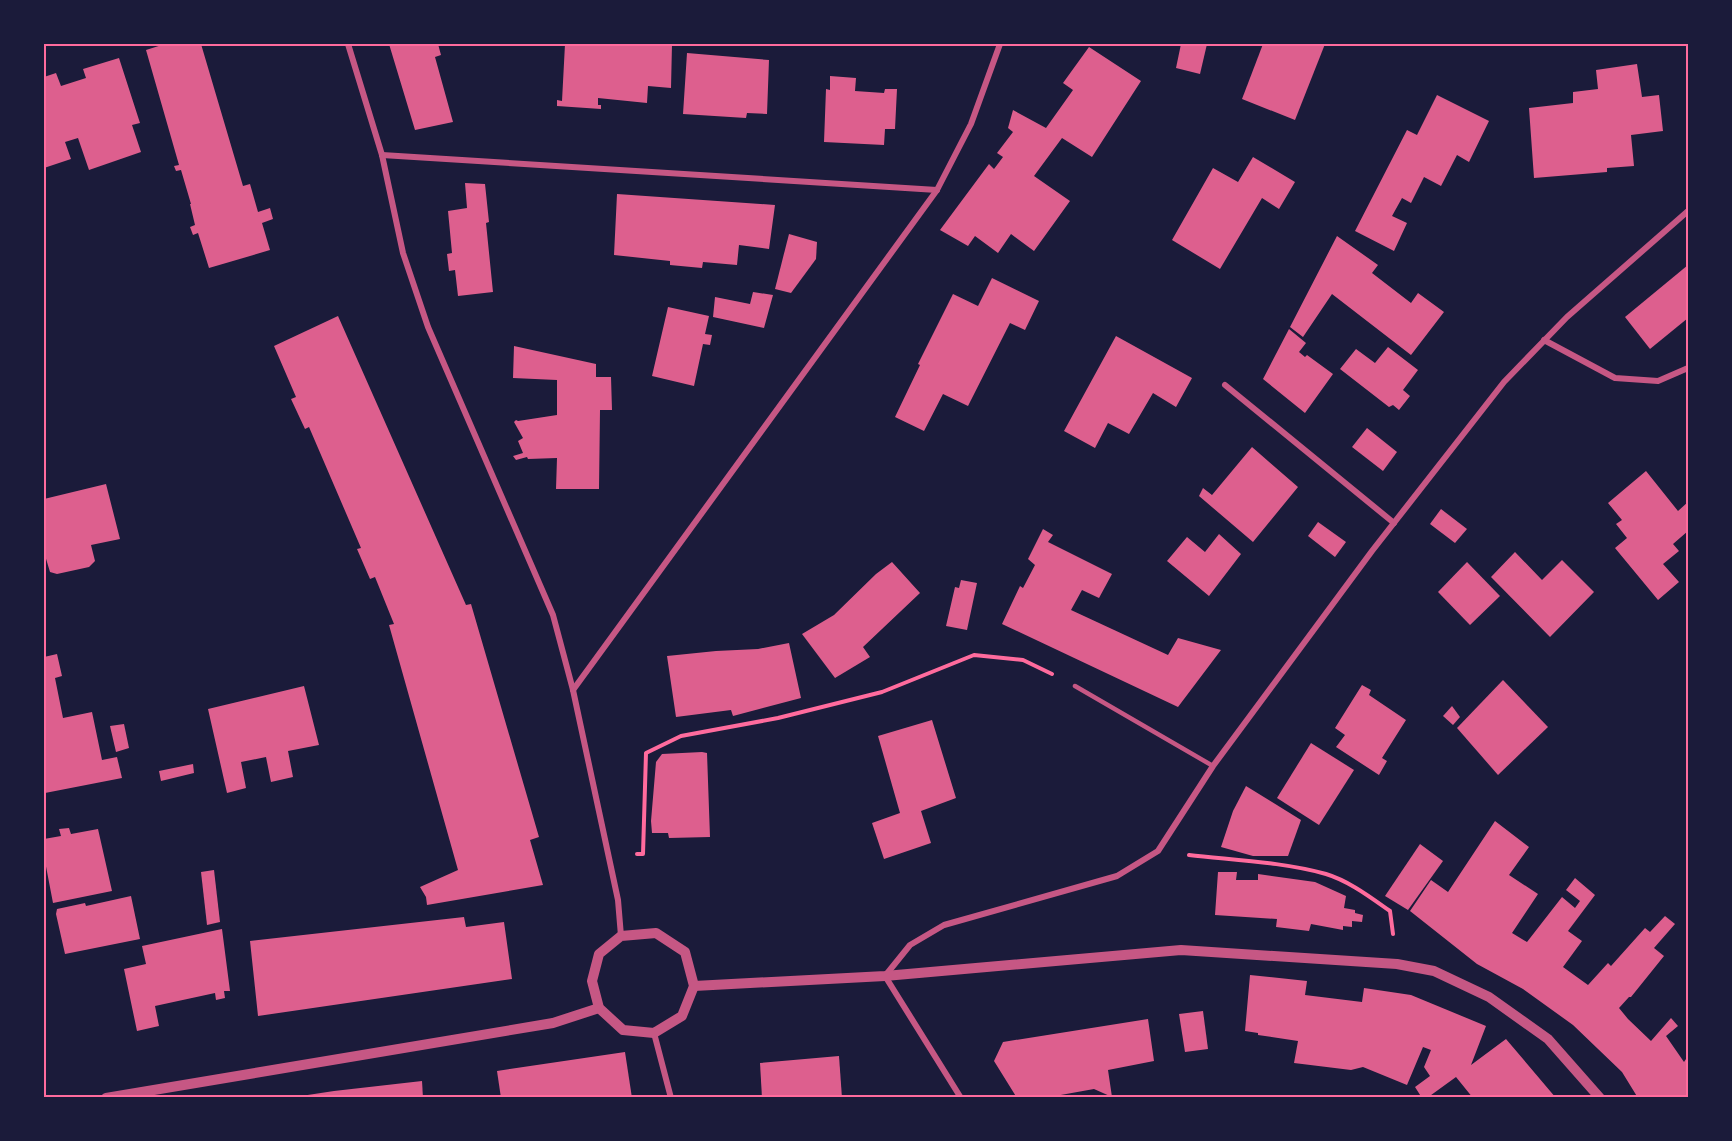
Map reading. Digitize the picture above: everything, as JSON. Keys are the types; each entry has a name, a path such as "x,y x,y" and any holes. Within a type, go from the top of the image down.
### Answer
{"street":[{"path":"348,44 382,155 404,253 428,327 553,615 573,690 618,900 621,936"},
{"path":"573,690 937,190 970,124 1000,44"},
{"path":"382,155 937,190"},
{"path":"885,976 910,945 944,925 1117,876 1158,851 1213,766 1394,523 1504,382 1568,316 1689,211"},
{"path":"1544,340 1615,378 1658,381 1689,368"},
{"path":"1224,385 1394,523"},
{"path":"656,933 685,952 694,986 682,1016 654,1033 623,1030 599,1008 591,981 599,954 621,936 656,933"},
{"path":"694,986 885,976 1181,950 1397,964 1434,971 1489,997 1548,1040 1600,1098"},
{"path":"885,976 962,1098"},
{"path":"106,1098 552,1023 599,1008"},
{"path":"654,1033 671,1098"}],"lane":[{"path":"1075,686 1213,766"}],"path":[{"path":"609,858 643,854 646,753 681,736 778,718 882,692 974,655 1023,660 1075,686"},
{"path":"1158,851 1288,866 1327,874 1364,892 1390,911 1397,964"}],"building":[{"path":"165,44 201,44 243,186 250,184 258,212 270,208 273,219 262,223 270,250 209,268 198,233 193,235 190,227 195,225 191,204 181,170 176,171 174,166 179,165 146,50"},
{"path":"389,44 438,44 441,55 435,57 453,122 415,130"},
{"path":"565,44 672,44 671,88 648,86 647,103 598,98 598,105 601,105 601,109 557,106 557,100 562,101"},
{"path":"1181,44 1207,44 1200,74 1176,68"},
{"path":"1263,44 1325,44 1295,120 1242,99"},
{"path":"1089,47 1141,81 1092,157 1062,138 1034,176 1070,201 1034,251 1011,234 998,253 975,236 968,246 940,230 989,164 994,169 1003,157 997,153 1013,132 1008,128 1013,110 1046,128 1073,90 1063,83"},
{"path":"687,53 769,60 767,114 747,113 746,118 683,114"},
{"path":"119,58 140,123 132,125 141,152 89,170 78,138 65,142 71,159 44,168 44,77 56,73 61,86 86,78 83,69"},
{"path":"1637,64 1642,97 1659,95 1663,131 1631,135 1634,166 1607,168 1607,172 1534,178 1529,108 1573,103 1573,92 1598,89 1596,70"},
{"path":"830,76 856,78 855,91 884,93 885,89 897,89 895,129 885,129 884,145 824,142 826,89 830,90"},
{"path":"1437,95 1489,121 1469,162 1457,155 1441,186 1424,177 1411,203 1402,198 1392,216 1407,223 1394,251 1355,231 1407,130 1417,135"},
{"path":"1253,157 1295,182 1279,209 1262,198 1220,269 1172,240 1213,168 1238,182"},
{"path":"465,183 485,184 489,222 486,223 493,292 458,296 455,270 449,271 447,254 452,253 448,211 467,208"},
{"path":"617,194 775,205 769,249 739,245 737,265 703,262 702,268 670,265 670,261 614,255"},
{"path":"789,234 817,242 816,259 791,293 775,289"},
{"path":"1337,236 1378,265 1372,273 1411,303 1418,293 1444,312 1411,355 1332,294 1303,337 1290,327"},
{"path":"1688,265 1688,318 1650,349 1625,317"},
{"path":"992,278 1039,301 1025,330 1010,323 968,406 943,394 924,431 895,417 920,365 918,364 953,294 978,306"},
{"path":"753,292 773,295 764,328 713,317 715,297 750,304"},
{"path":"668,307 709,316 705,334 712,335 710,345 703,344 694,386 652,376"},
{"path":"338,316 466,605 471,604 539,837 530,840 543,885 427,905 426,897 420,887 458,870 389,625 394,624 375,577 370,579 357,549 361,548 309,427 305,429 291,399 296,397 274,346"},
{"path":"1289,329 1306,343 1299,352 1305,357 1307,355 1333,374 1305,413 1263,379"},
{"path":"1116,336 1192,378 1176,407 1153,393 1129,434 1108,423 1095,448 1064,431"},
{"path":"514,346 596,364 596,377 611,377 612,410 600,410 599,489 556,489 557,458 528,459 527,457 516,460 513,456 523,453 518,441 523,438 514,422 516,420 557,415 557,380 513,378"},
{"path":"1388,347 1418,370 1403,390 1410,396 1399,410 1393,405 1389,407 1340,369 1356,349 1375,363"},
{"path":"1367,428 1397,452 1383,471 1352,447"},
{"path":"1252,447 1298,487 1253,542 1199,496 1203,488 1212,495"},
{"path":"1646,471 1678,511 1688,502 1688,531 1673,544 1679,551 1663,564 1679,582 1658,600 1615,548 1627,538 1616,524 1622,520 1608,503"},
{"path":"106,484 120,539 91,545 95,561 89,567 57,574 50,572 44,552 44,499"},
{"path":"1441,509 1467,529 1455,543 1430,524"},
{"path":"1318,522 1346,542 1335,557 1308,536"},
{"path":"1043,529 1053,535 1048,542 1112,574 1099,598 1082,590 1071,610 1168,655 1178,638 1221,650 1178,707 1002,624 1020,586 1023,588 1035,565 1028,559"},
{"path":"1219,534 1241,554 1209,596 1167,561 1187,537 1205,552"},
{"path":"1515,552 1542,580 1562,560 1594,592 1550,637 1491,577"},
{"path":"892,562 920,593 863,647 870,657 835,678 802,634 834,615 876,574"},
{"path":"1467,562 1500,596 1470,625 1438,592"},
{"path":"961,580 977,583 967,630 946,626 955,587 959,588"},
{"path":"789,643 801,698 733,716 731,710 676,717 667,656 758,649"},
{"path":"57,654 62,676 55,678 63,718 92,712 102,760 117,757 122,778 45,793 44,657"},
{"path":"1503,680 1548,727 1498,775 1457,728"},
{"path":"1362,685 1371,690 1369,695 1406,720 1382,758 1387,761 1379,775 1336,747 1345,735 1335,728"},
{"path":"304,686 319,745 288,751 293,777 271,782 266,757 241,762 246,788 227,793 208,709"},
{"path":"1452,706 1460,717 1453,725 1443,716"},
{"path":"932,720 956,798 921,811 931,843 884,859 872,823 900,813 878,736"},
{"path":"124,724 129,748 116,752 110,726"},
{"path":"1311,743 1354,770 1319,825 1277,798"},
{"path":"707,753 710,837 669,838 668,833 652,833 656,762 662,754"},
{"path":"193,764 194,773 161,781 159,771"},
{"path":"1246,786 1301,820 1288,856 1253,856 1221,847 1233,811"},
{"path":"1495,821 1529,847 1509,875 1538,894 1512,933 1527,942 1562,897 1575,908 1580,901 1566,890 1575,878 1595,895 1568,931 1582,941 1563,967 1588,985 1608,963 1611,966 1645,928 1650,932 1665,916 1675,924 1654,948 1664,956 1631,997 1619,1008 1651,1041 1671,1018 1678,1026 1666,1036 1684,1062 1688,1056 1688,1098 1638,1098 1622,1072 1573,1025 1523,989 1477,964 1410,911 1431,880 1448,892"},
{"path":"69,828 71,834 98,829 112,891 53,903 44,856 44,839 61,836 59,829"},
{"path":"1420,844 1443,861 1408,910 1385,896"},
{"path":"214,870 220,922 207,925 201,872"},
{"path":"1218,872 1237,872 1236,880 1258,880 1258,874 1315,882 1346,896 1344,908 1355,910 1355,913 1363,915 1362,922 1352,921 1352,927 1343,926 1343,930 1311,924 1309,931 1276,927 1277,919 1215,915"},
{"path":"131,896 140,939 65,954 56,914 57,909 85,903 86,906"},
{"path":"464,917 466,927 504,922 512,979 258,1016 250,941"},
{"path":"222,929 230,991 224,991 225,998 216,1000 215,993 155,1006 159,1026 137,1031 124,969 146,964 142,946"},
{"path":"1250,975 1307,981 1305,995 1362,1002 1364,988 1411,995 1486,1026 1471,1065 1506,1039 1556,1098 1473,1098 1456,1077 1427,1098 1422,1098 1415,1087 1430,1076 1424,1067 1431,1050 1423,1047 1407,1085 1363,1067 1351,1070 1294,1063 1298,1041 1245,1031"},
{"path":"1203,1011 1208,1049 1185,1052 1179,1014"},
{"path":"1148,1019 1154,1061 1108,1070 1112,1097 1094,1089 1044,1098 1017,1098 994,1061 1003,1042"},
{"path":"625,1052 632,1098 501,1098 497,1071"},
{"path":"839,1056 842,1098 762,1098 760,1063"},
{"path":"422,1081 423,1098 301,1098 301,1096 334,1091"}]}
